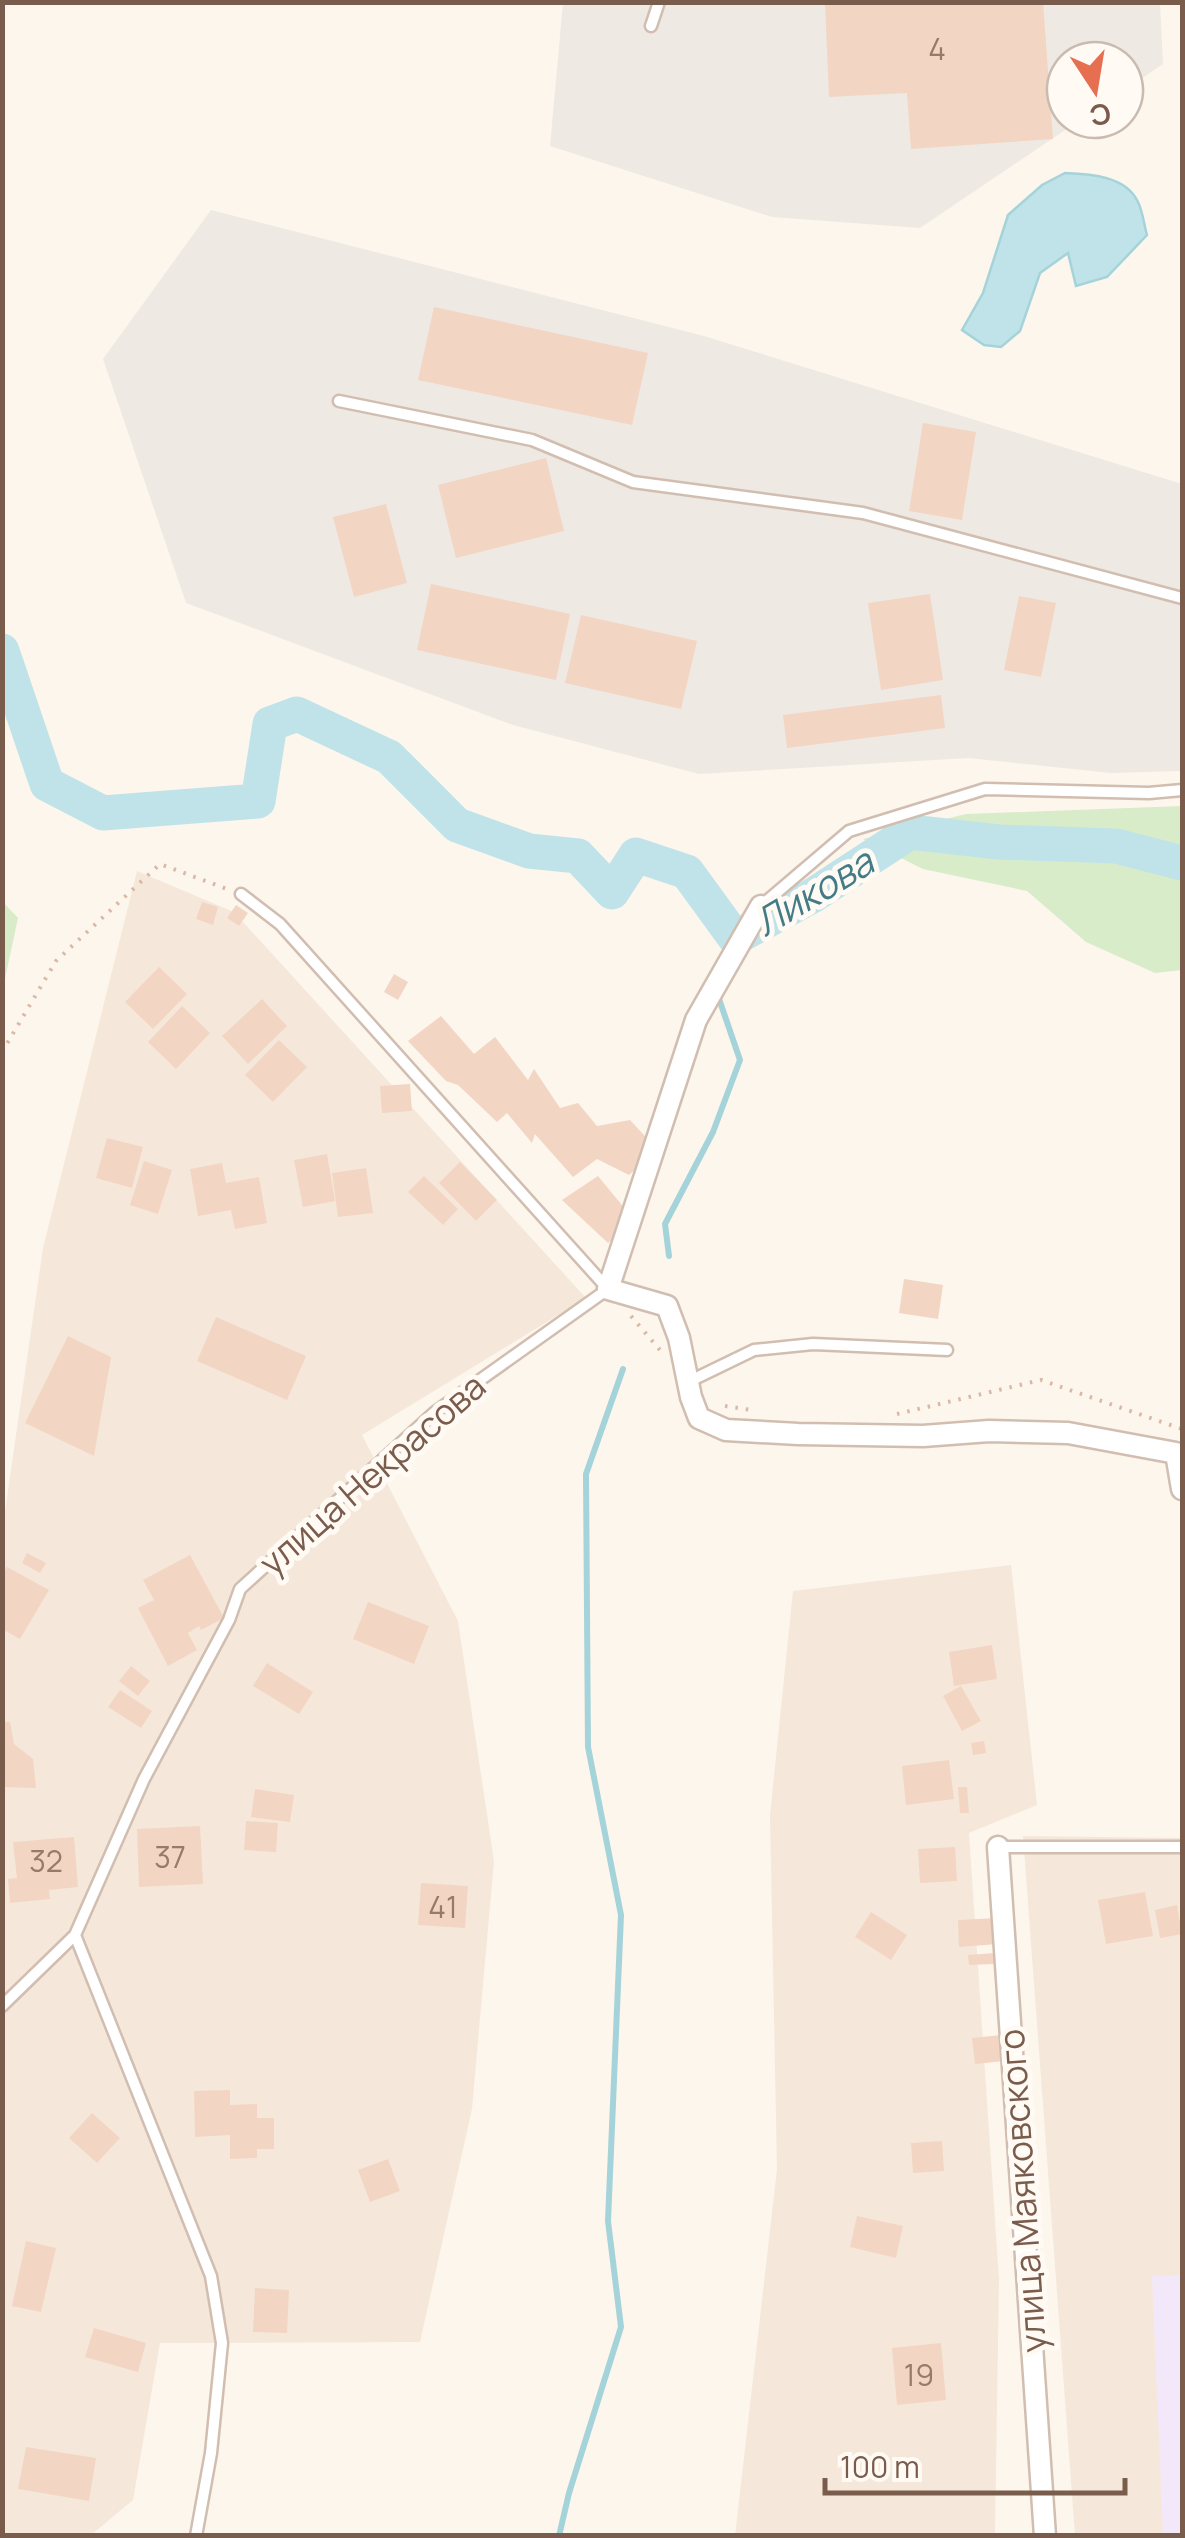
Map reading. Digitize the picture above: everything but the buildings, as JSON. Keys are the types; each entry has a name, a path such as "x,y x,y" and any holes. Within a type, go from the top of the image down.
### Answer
{"street":[{"path":"761,906 696,1020 608,1289 667,1306 699,1418 726,1430 922,1436 989,1431 1068,1433 1176,1453 1182,1489"},
{"name":"улица Маяковского","path":"998,1847 1045,2536"}],"lane":[{"path":"651,26 658,2"},
{"path":"339,401 532,440 633,482 863,513 1182,598"},
{"path":"761,906 849,831 986,789 1149,793 1182,790"},
{"path":"241,894 280,924 608,1289"},
{"name":"улица Некрасова","path":"2,2006 75,1935 144,1779 229,1620 240,1589 435,1412 608,1289"},
{"path":"688,1382 754,1350 813,1344 948,1350"},
{"path":"998,1847 1182,1846"},
{"path":"75,1935 211,2276 222,2343 196,2536"}],"path":[{"path":"2,1052 56,961 160,864 241,894"},
{"path":"631,1316 665,1356"},
{"path":"888,1416 1041,1380 1182,1429"},
{"path":"723,1406 760,1411"}],"shaded area":[{"path":"563,3 1160,3 1163,64 1145,76 1145,40 1045,40 1045,140 1050,140 920,228 772,217 550,146"},
{"path":"211,210 704,336 1182,484 1182,771 1111,773 968,758 699,774 513,725 186,603 103,359"},
{"path":"137,871 234,912 586,1298 362,1435 458,1621 494,1861 472,2109 420,2342 160,2343 133,2500 91,2535 3,2536 3,1525 43,1248"},
{"path":"1011,1565 1037,1805 969,1833 999,2279 995,2535 735,2536 777,2169 770,1815 793,1591"},
{"path":"1023,1836 1182,1838 1182,2535 1075,2535"},
{"path":"1182,2275 1182,2535 1163,2535 1152,2276"}],"green space":[{"path":"1182,806 1182,970 1155,973 1086,942 1027,891 923,869 863,839 966,814"},
{"path":"3,902 18,918 3,988"}],"water":[{"path":"1065,173 1096,176 1125,187 1138,202 1147,235 1107,277 1076,286 1068,253 1040,273 1020,331 1001,347 984,345 962,330 983,293 1008,215 1042,185"}],"waterway":[{"name":"Ликова","path":"2,651 47,784 103,813 258,801 270,724 297,714 389,757 457,825 529,851 578,856 612,892 636,855 687,872 735,938 812,896 910,832 999,842 1116,846 1182,863"},
{"path":"669,1256 665,1224 713,1132 740,1060 717,993"},
{"path":"559,2536 621,2327 608,2221 621,1915 588,1747 586,1474 623,1369"}]}
